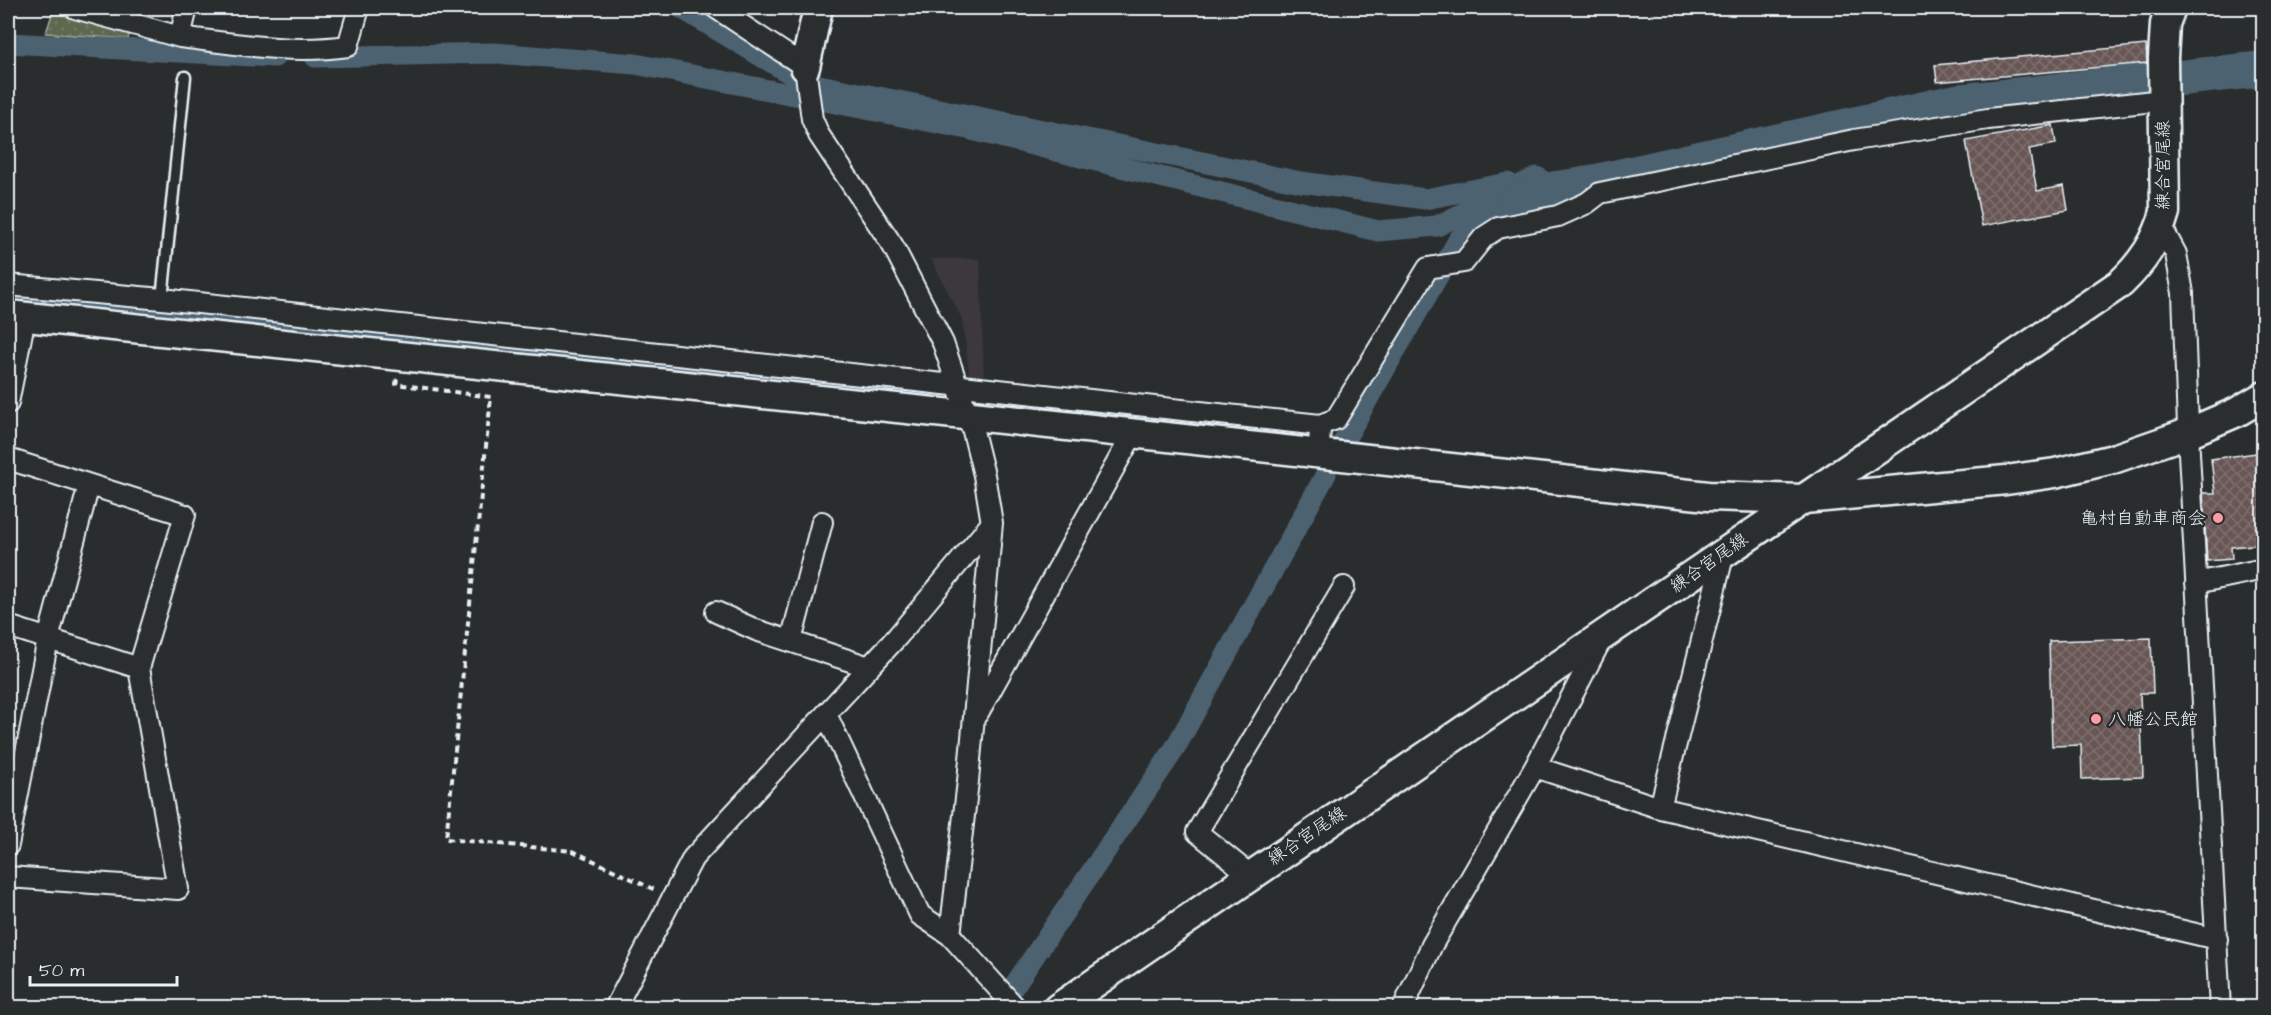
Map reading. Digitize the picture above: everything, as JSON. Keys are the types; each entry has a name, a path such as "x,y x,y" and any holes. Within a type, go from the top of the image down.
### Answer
{"street":[{"path":"75,8 180,37 269,49 348,46 359,8"},
{"path":"180,37 187,8"},
{"path":"716,8 806,71"},
{"path":"818,8 806,71 812,118 819,135 893,246 943,343 967,414 984,475 992,523 974,720 950,935"},
{"name":"練合宮尾線","path":"1058,1008 2121,283 2143,261 2161,226 2165,212 2163,100 2165,24 2170,8"},
{"path":"1320,438 1336,419 1428,268 1464,261 1484,237 1498,228 1558,216 1587,203 1600,193 1854,140 1988,118 2163,100"},
{"path":"2161,226 2176,254 2184,293 2188,433 2220,1008"},
{"path":"8,285 119,310 398,357 1134,432 1320,438"},
{"path":"8,403 16,316 119,310 162,299 957,386 1708,496 1804,499 2006,480 2055,473 2113,459 2188,433 2237,412 2264,396"},
{"path":"974,720 1134,432"},
{"path":"8,459 184,515 139,668 178,889 8,877"},
{"path":"8,845 48,639 89,485"},
{"path":"791,641 822,522"},
{"path":"615,1008 693,858 897,637 992,523"},
{"path":"1660,808 1724,552"},
{"path":"2196,582 2264,569"},
{"path":"1250,875 1197,832 1344,587"},
{"path":"716,612 756,630 869,667"},
{"path":"8,626 139,668"},
{"path":"1402,1008 1432,945 1535,767 1603,637"},
{"path":"826,714 920,915 950,935 1017,1008"},
{"path":"1535,767 1660,808 2217,939"}],"lane":[{"path":"162,299 185,77"}],"path":[{"path":"398,357 396,384 491,397 446,839 573,851 671,898"}],"shaded area":[{"path":"931,259 980,259 984,378 970,377 962,319"}],"green space":[{"path":"54,8 130,30 128,39 46,33"}],"building":[{"path":"2146,45 2147,63 1937,82 1935,65"},
{"path":"2053,125 2056,144 2029,149 2037,191 2064,186 2068,210 1982,226 1966,141"},
{"path":"2264,452 2264,544 2231,547 2232,559 2207,561 2203,493 2215,493 2211,459"},
{"name":"八幡公民館","path":"2151,638 2153,693 2140,693 2143,777 2082,779 2081,745 2052,746 2049,641"}],"waterway":[{"path":"681,8 804,82 1301,182 1425,199 1508,183"},
{"path":"8,43 275,57"},
{"path":"315,57 494,53 635,64 968,129 1378,231 1437,226 1537,177 1555,189"},
{"path":"1515,202 1555,189 1578,186 1956,102 2264,69"},
{"path":"1344,441 1459,239 1515,202"},
{"path":"8,296 923,392"},
{"path":"1006,401 1126,414"},
{"path":"999,1008 1174,750 1326,474"}],"place":[{"name":"亀村自動車商会","path":"2218,518"},
{"name":"八幡公民館","path":"2096,719"}]}
